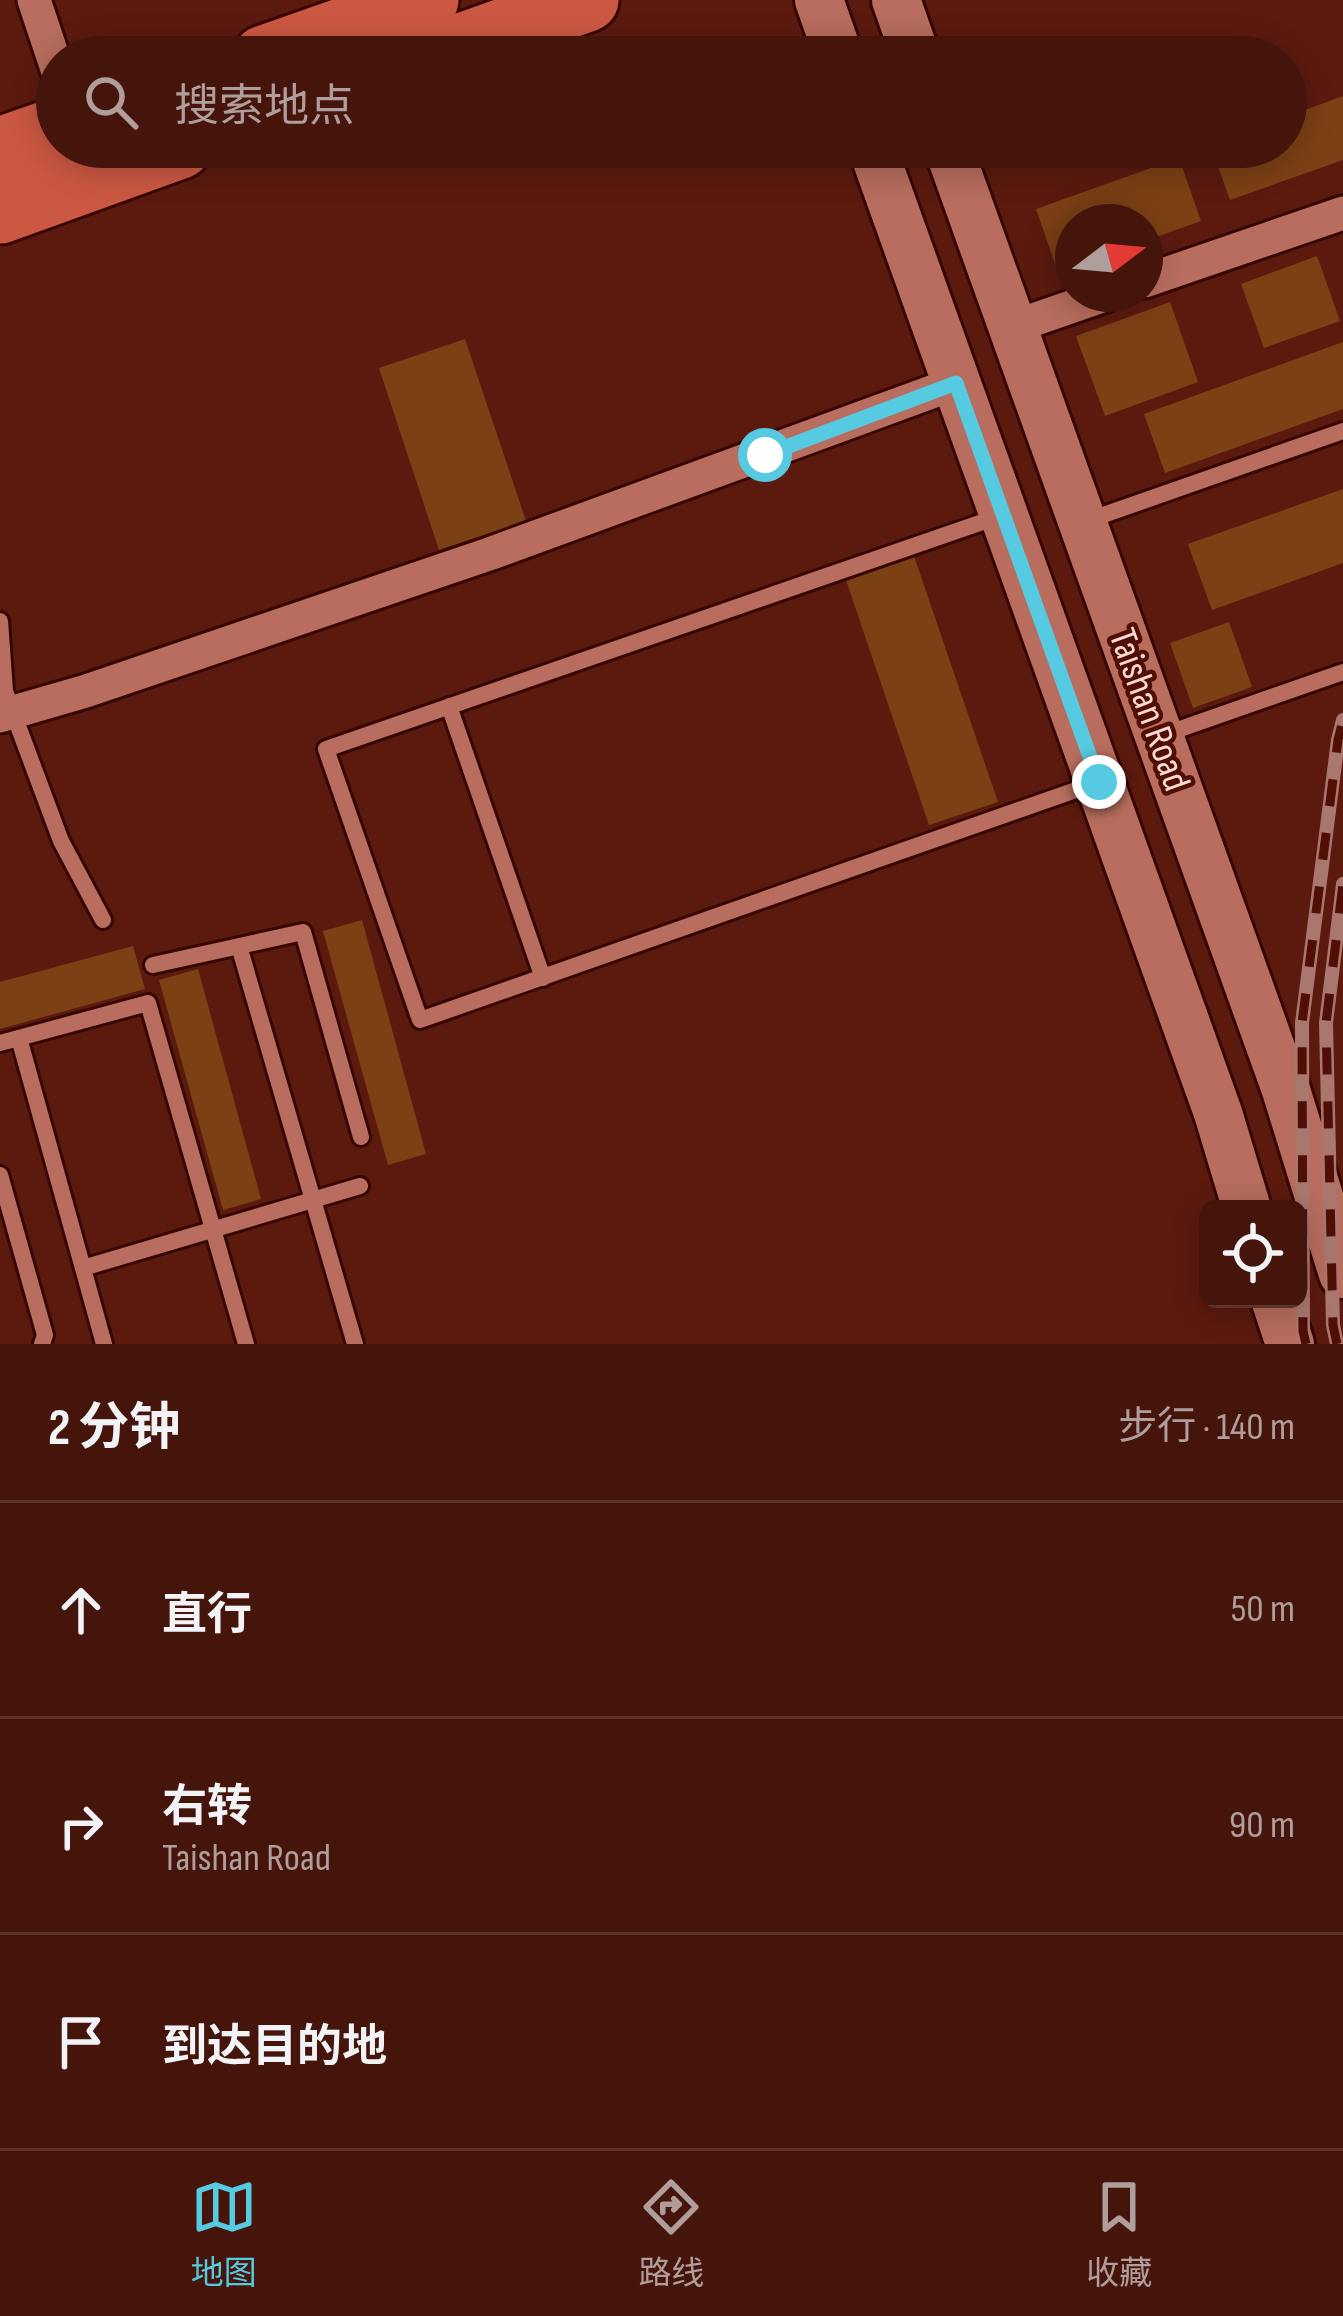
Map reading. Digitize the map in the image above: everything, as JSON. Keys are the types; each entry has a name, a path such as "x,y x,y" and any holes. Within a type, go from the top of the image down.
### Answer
{"highway":[{"path":"369,36 586,0"},
{"path":"0,149 36,136"},
{"path":"0,212 122,168"}],"street":[{"path":"34,0 46,36"},
{"path":"819,0 832,36"},
{"path":"896,0 909,36"},
{"name":"Taishan Road","path":"879,168 1218,1113 1244,1200"},
{"name":"Taishan Road","path":"956,168 1286,1090 1343,1274"},
{"path":"1163,275 1343,213"},
{"path":"1013,327 1056,312"},
{"path":"6,714 492,554 956,383"},
{"path":"1279,1308 1289,1344"}],"lane":[{"path":"1084,522 1343,431"},
{"path":"1004,515 326,749 420,1020 1099,782"},
{"path":"0,621 6,714 61,841 103,920"},
{"path":"1161,736 1343,672"},
{"path":"449,706 543,978"},
{"path":"153,965 303,932 362,1137"},
{"path":"239,946 356,1344"},
{"path":"0,1043 148,1003 245,1344"},
{"path":"19,1038 104,1344"},
{"path":"0,1175 45,1335 42,1344"},
{"path":"83,1268 360,1186"}],"building":[{"path":"1343,96 1343,160 1230,200 1219,168 1307,168 1307,109"},
{"path":"1151,168 1182,168 1201,221 1163,235 1163,204 1055,204 1055,263 1036,209"},
{"path":"1317,256 1340,321 1264,348 1241,284"},
{"path":"1170,302 1198,382 1105,416 1076,336 1142,312 1163,312 1163,305"},
{"path":"465,339 526,521 439,550 379,368"},
{"path":"1343,342 1343,409 1165,473 1144,414"},
{"path":"1343,489 1343,563 1212,610 1188,544"},
{"path":"914,556 998,802 929,825 846,580"},
{"path":"1229,622 1252,687 1193,708 1170,643"},
{"path":"362,920 426,1154 388,1165 323,931"},
{"path":"133,946 145,989 0,1029 0,982"},
{"path":"198,969 261,1199 223,1210 159,980"}],"railway":[{"path":"1306,1344 1302,1023 1343,720"},
{"path":"1337,1344 1326,1023 1343,884"}],"route":[{"path":"765,455 956,383 1099,782"}]}
